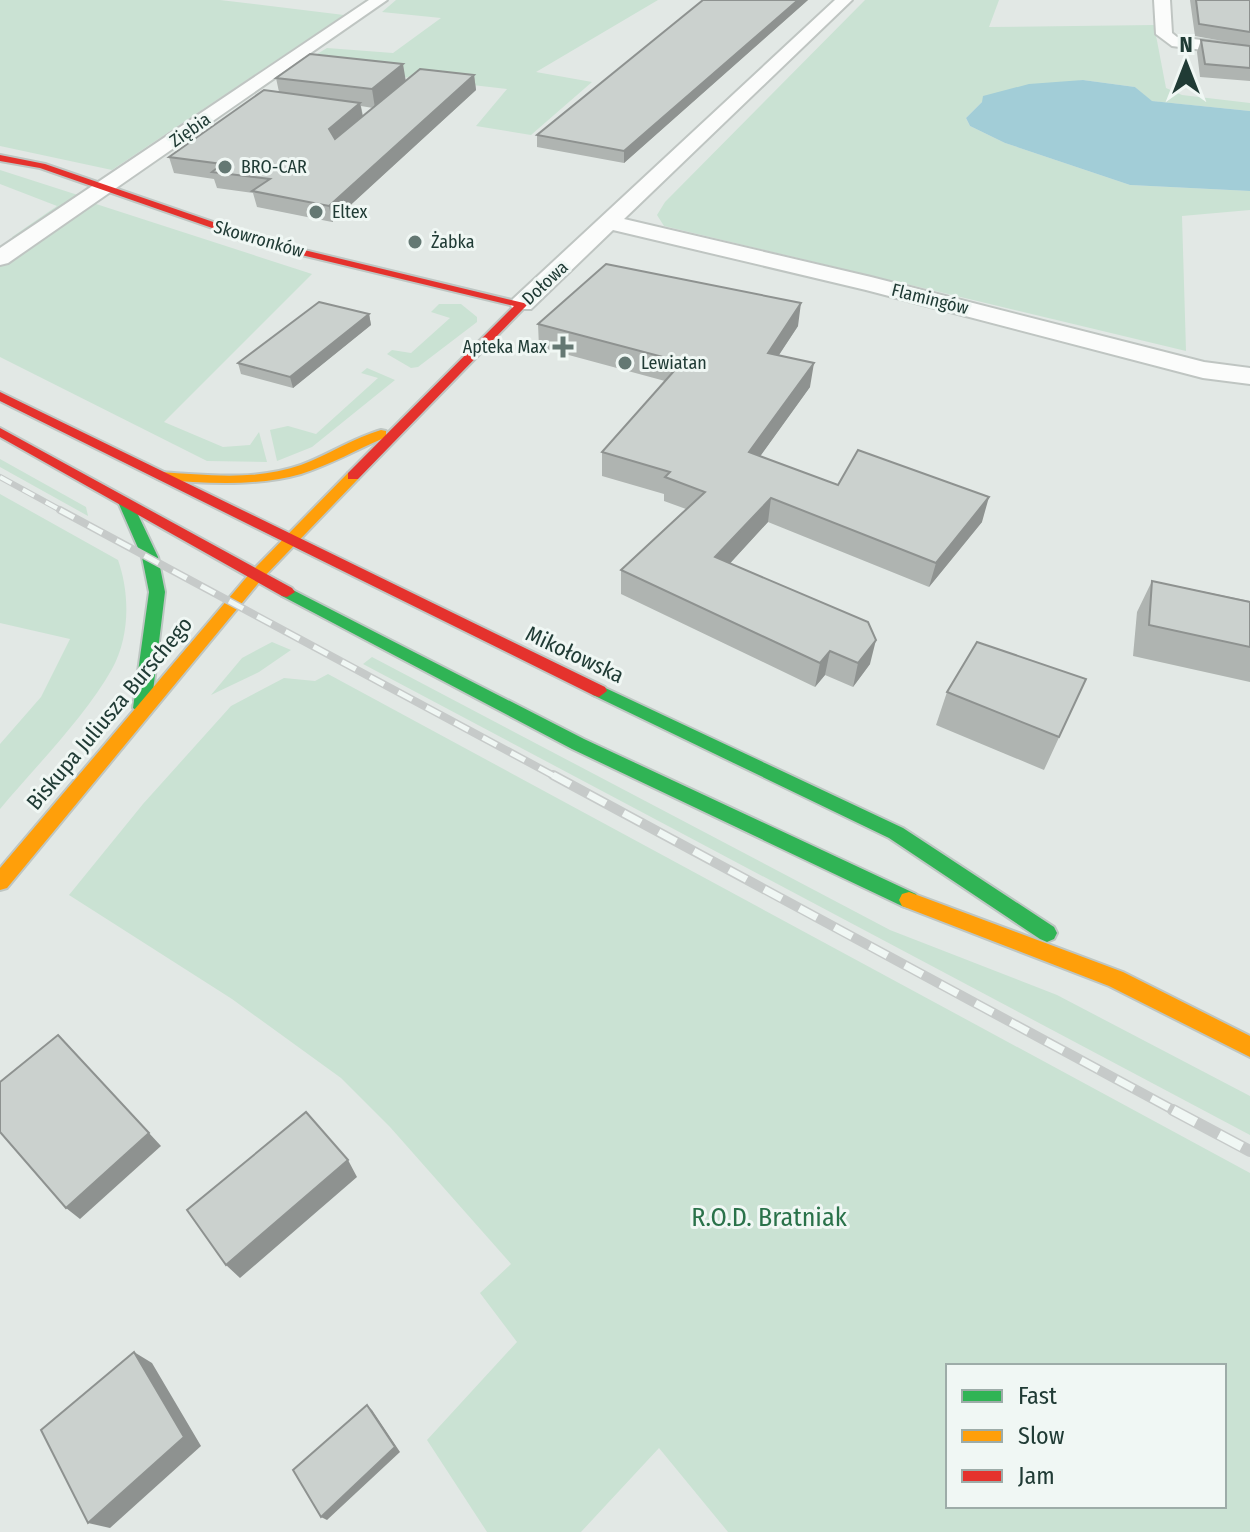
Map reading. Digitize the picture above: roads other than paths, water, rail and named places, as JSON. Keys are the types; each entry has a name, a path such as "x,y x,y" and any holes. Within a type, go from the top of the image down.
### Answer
{"main road":[{"name":"Skowronków","path":"0,158 42,166 268,244 522,304"},
{"name":"Dołowa","path":"256,576 522,304"},
{"name":"Mikołowska","path":"0,396 289,541 896,833 1116,979"},
{"path":"160,476 236,480 279,475 307,467 405,423"},
{"name":"Mikołowska","path":"0,432 256,576 578,744 724,816 895,895 1116,979 1250,1047"},
{"path":"125,502 150,558 157,592 142,708"},
{"name":"Biskupa Juliusza Burschego","path":"0,882 142,708 256,576"}],"street":[{"name":"Ziębia","path":"0,258 379,0"},
{"name":"Dołowa","path":"522,304 844,0"},
{"path":"1162,0 1164,34 1172,41 1250,51"},
{"name":"Flamingów","path":"609,222 871,284 1203,370 1250,376"}],"water":[{"path":"1083,80 1135,87 1152,101 1250,111 1250,191 1130,185 1005,143 970,126 966,118 982,102 983,96 1029,84"}],"railway":[{"path":"0,477 64,512"},
{"path":"60,510 556,777"},
{"path":"553,775 1177,1112"},
{"path":"1173,1110 1250,1151"}],"place":[{"name":"BRO-CAR","path":"225,167"},
{"name":"Eltex","path":"316,212"},
{"name":"Żabka","path":"415,242"},
{"name":"Apteka Max","path":"563,347"},
{"name":"Lewiatan","path":"625,363"}],"park label":[{"name":"R.O.D. Bratniak","path":"769,1217"}]}
